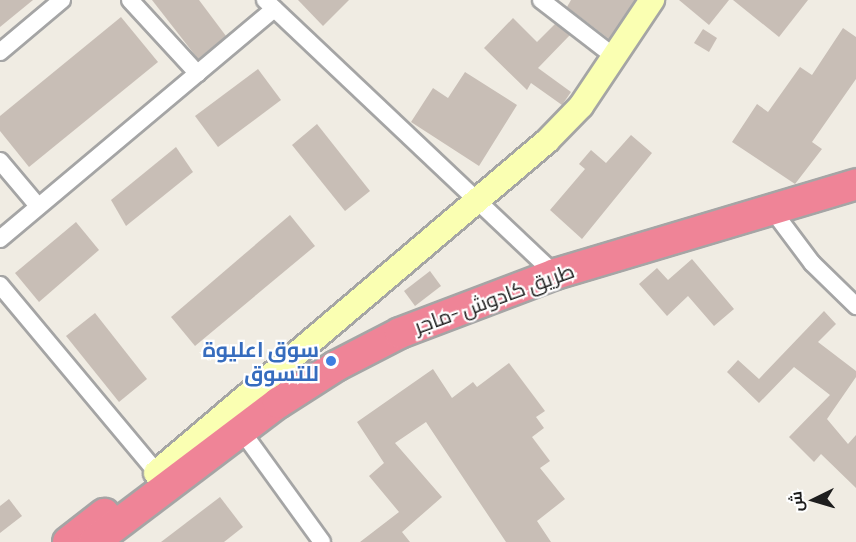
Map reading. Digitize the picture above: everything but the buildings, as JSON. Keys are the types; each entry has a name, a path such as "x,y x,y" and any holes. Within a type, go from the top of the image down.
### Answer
{"highway":[{"name":"طريق كادوش -ماجر","path":"162,479 241,430 336,366 400,333 555,274 770,207 856,183"},
{"path":"102,540 162,479"},
{"path":"68,542 162,479"}],"street":[{"path":"0,52 62,0"},
{"path":"130,0 198,74"},
{"path":"541,0 616,58"},
{"path":"0,285 162,479 475,201 547,141 581,106 616,58 652,0"},
{"path":"0,239 198,74 269,4 475,201 555,274"},
{"path":"0,160 38,206"},
{"path":"770,207 812,263 856,306"},
{"path":"241,430 322,542"}],"place":[{"name":"سوق اعليوة للتسوق","path":"331,361"}]}
